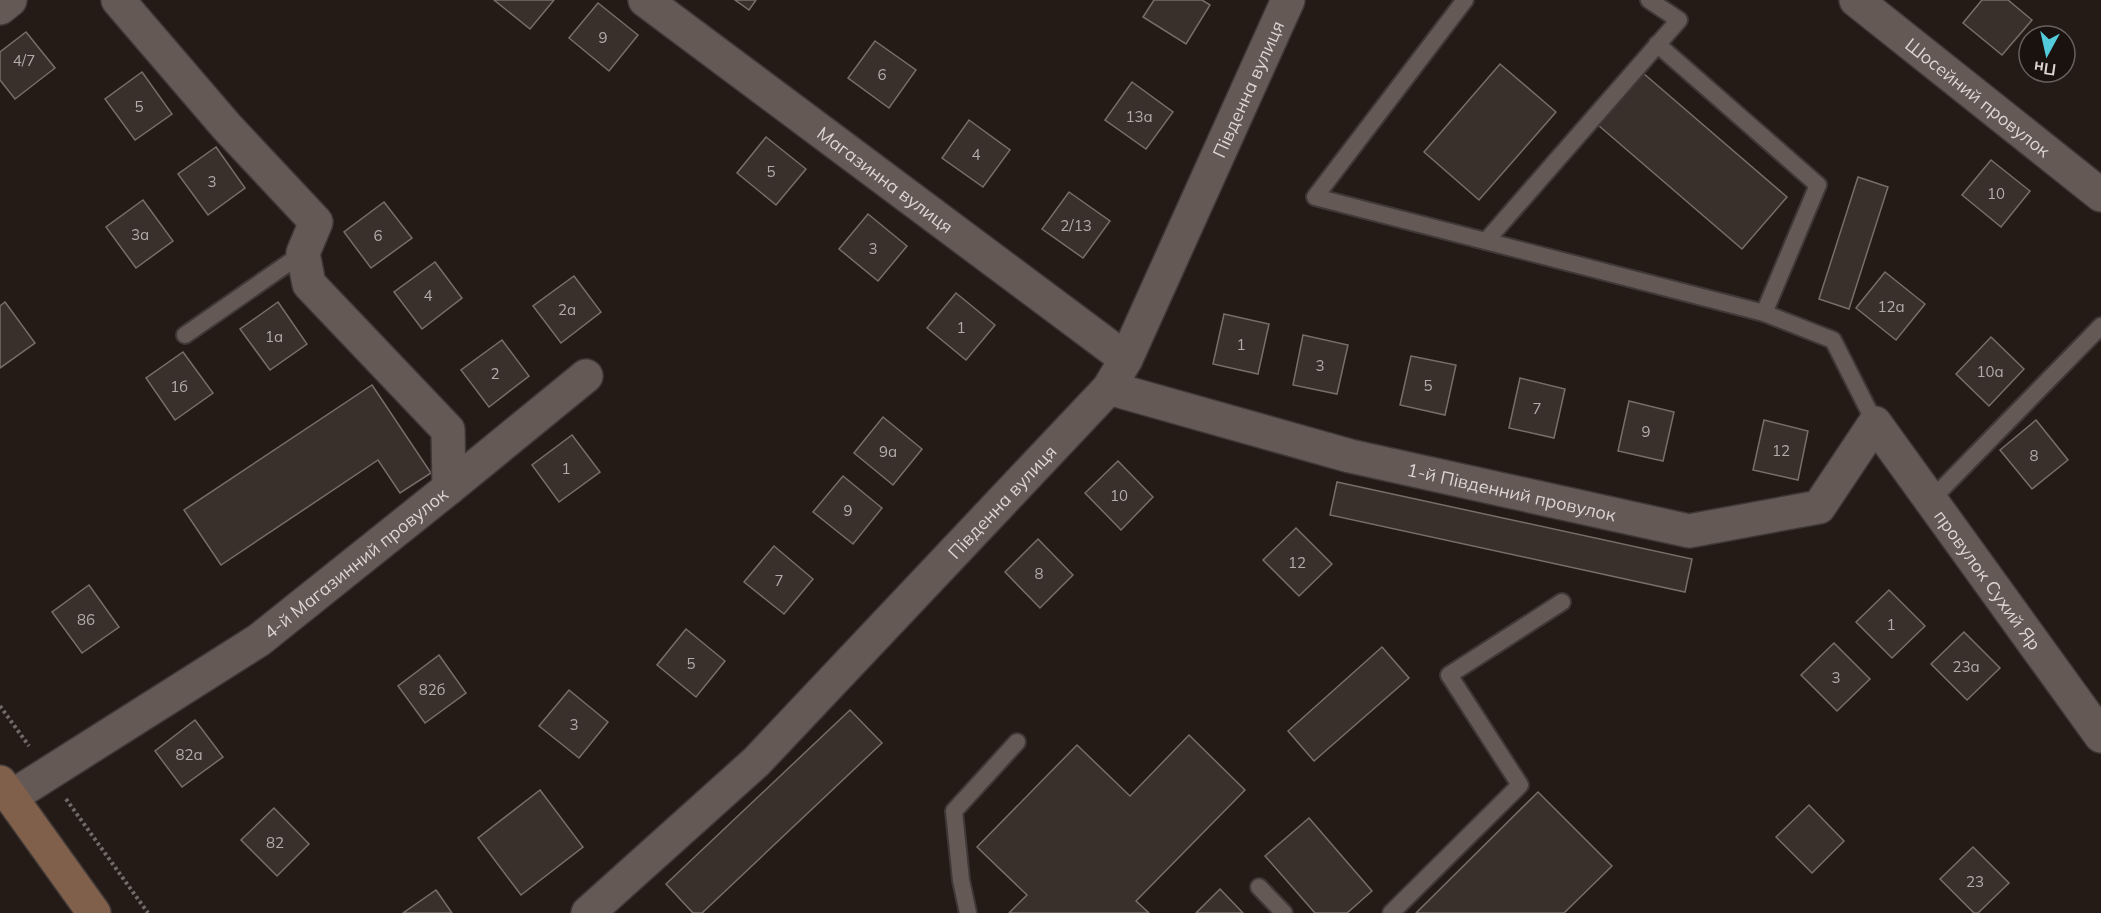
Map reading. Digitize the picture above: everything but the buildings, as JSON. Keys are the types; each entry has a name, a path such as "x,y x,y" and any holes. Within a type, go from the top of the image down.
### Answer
{"main road":[{"path":"3,801 69,913"},
{"path":"3,801 94,913"}],"street":[{"path":"0,8 10,0"},
{"path":"118,0 227,128 316,222 303,253"},
{"name":"Магазинна вулиця","path":"645,0 1126,359"},
{"name":"Шосейний провулок","path":"1856,0 2101,195"},
{"name":"Південна вулиця","path":"588,913 756,762 1108,387 1126,359 1283,2"},
{"name":"4-й Магазинний провулок","path":"3,801 258,640 449,488 448,430 309,284 303,253"},
{"path":"449,488 586,375"},
{"name":"1-й Південний провулок","path":"1108,387 1350,456 1689,531 1819,507 1875,423"},
{"name":"провулок Сухий Яр","path":"1875,423 2101,736"}],"lane":[{"path":"1465,0 1315,197 1764,313 1833,340 1875,423"},
{"path":"1486,241 1679,20 1649,0"},
{"path":"1658,44 1818,186 1764,313"},
{"path":"184,335 303,253"},
{"path":"1931,500 2101,326"},
{"path":"1391,913 1520,785 1449,675 1562,602"},
{"path":"968,913 961,879 954,811 1017,742"},
{"path":"1259,886 1284,913"}],"path":[{"path":"0,706 148,913"}]}
